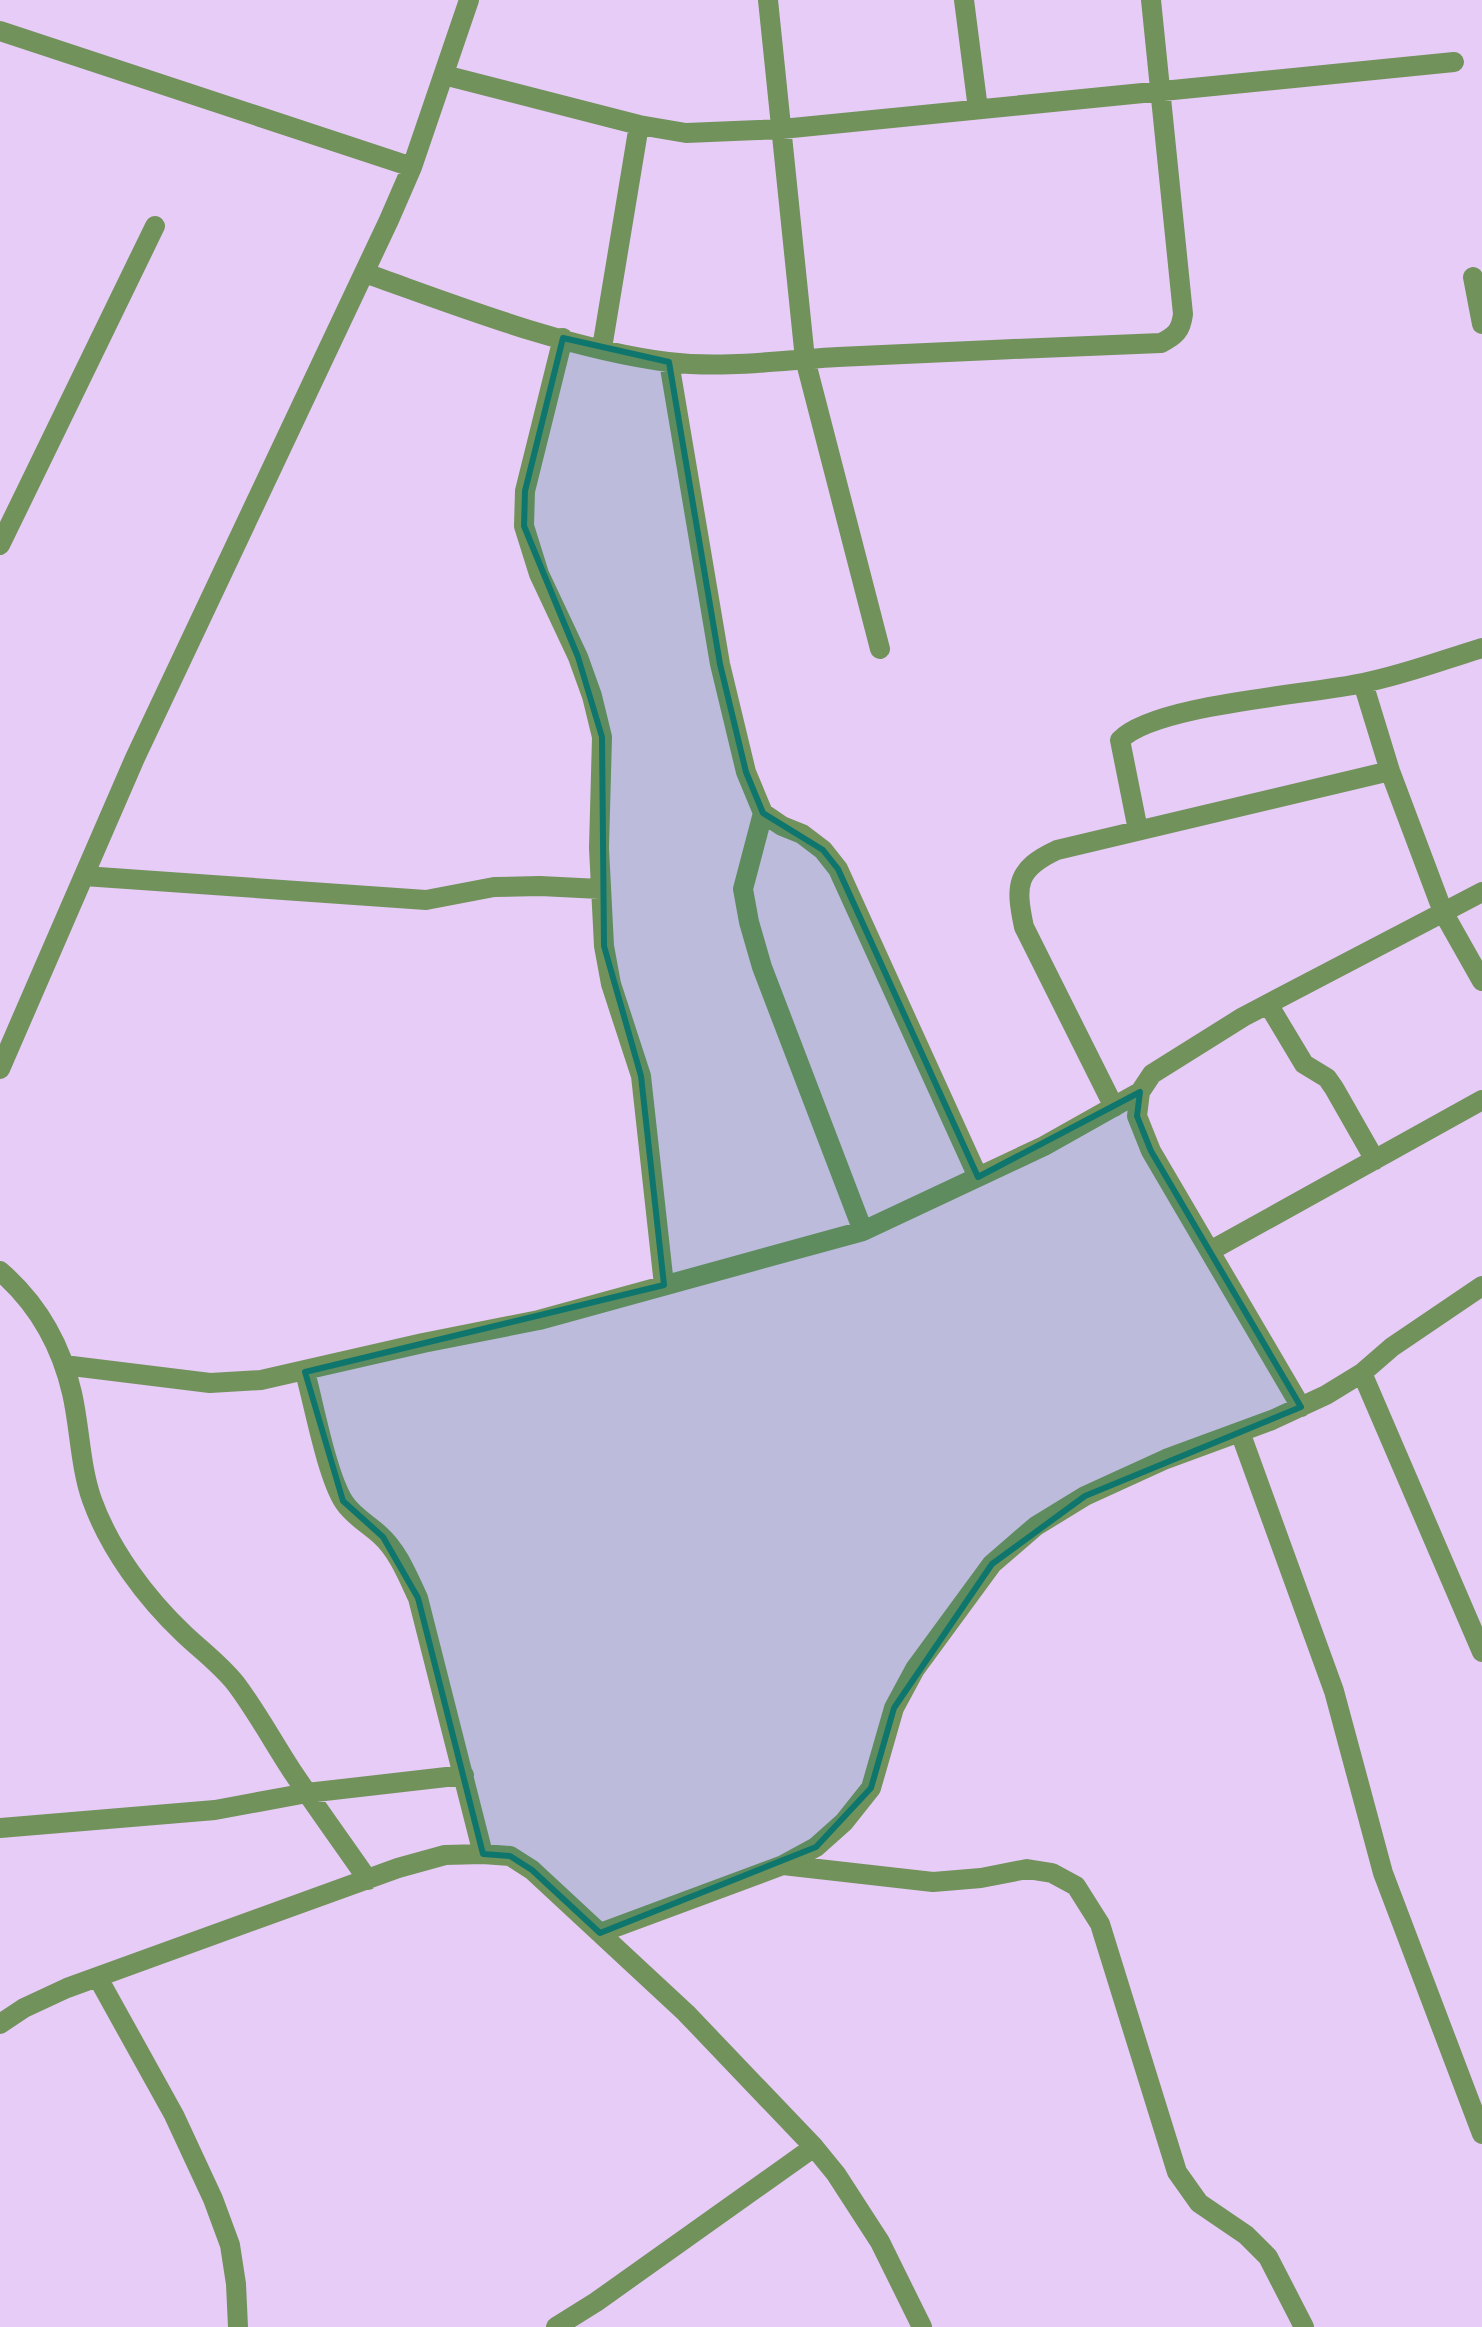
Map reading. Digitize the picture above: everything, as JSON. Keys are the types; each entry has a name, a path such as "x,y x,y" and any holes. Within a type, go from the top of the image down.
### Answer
{"street":[{"path":"0,1069 135,758 365,273 412,167 469,0"},
{"path":"768,0 805,359 880,649"},
{"path":"964,0 978,109"},
{"path":"365,273 500,321 669,362 733,365 1161,343 1182,327 1183,314 1151,0"},
{"path":"0,31 412,167"},
{"path":"444,75 639,125 686,133 782,129 1454,62"},
{"path":"602,348 639,125"},
{"path":"0,545 155,226"},
{"path":"1473,277 1482,324"},
{"path":"563,338 525,491 524,526 539,574 578,657 602,737 600,889 604,946 611,984 641,1076 664,1285"},
{"path":"669,362 720,664 746,772 763,813 823,850 838,869 978,1177"},
{"path":"1138,830 1120,740 1129,730 1154,720 1214,707 1363,683 1482,648"},
{"path":"1363,683 1390,771 1443,912 1482,981"},
{"path":"1114,1107 1024,927 1018,898 1022,875 1036,860 1057,850 1228,812 1302,790 1390,771"},
{"path":"763,813 743,889 749,922 762,967 863,1231"},
{"path":"84,876 426,900 494,887 600,889"},
{"path":"64,1365 210,1383 261,1380 539,1320 863,1231 1044,1146 1140,1092 1152,1074 1268,1004 1482,892"},
{"path":"1268,1004 1304,1064 1327,1078 1334,1088 1375,1160"},
{"path":"1140,1092 1137,1116 1151,1151 1301,1407"},
{"path":"1210,1251 1482,1100"},
{"path":"0,1271 16,1284 41,1315 64,1365 92,1500 116,1551 162,1610 235,1682 368,1880"},
{"path":"600,1933 783,1865 816,1847 844,1822 871,1788 894,1708 908,1682 992,1564 1036,1526 1085,1496 1166,1459 1301,1407 1362,1373 1392,1347 1482,1286"},
{"path":"305,1372 343,1501 360,1520 383,1537 402,1564 418,1598 483,1854"},
{"path":"1362,1373 1482,1652"},
{"path":"1240,1432 1334,1691 1383,1873 1482,2134"},
{"path":"0,1828 215,1810 307,1793 464,1775"},
{"path":"0,2024 24,2008 98,1978 368,1880 445,1855 510,1856 532,1870 600,1933 741,2068 814,2147 836,2174 880,2242 922,2327"},
{"path":"783,1865 933,1882 981,1878 1027,1869 1052,1873 1076,1886 1100,1924 1177,2172 1199,2203 1246,2235 1268,2257 1304,2327"},
{"path":"98,1978 174,2115 213,2199 230,2245 238,2327"},
{"path":"556,2327 814,2147"}],"highlighted area":[{"path":"563,338 669,362 720,664 746,772 763,813 823,850 838,869 978,1177 1140,1092 1137,1116 1151,1151 1301,1407 1085,1496 992,1564 894,1708 871,1788 816,1847 600,1933 532,1870 510,1856 483,1854 418,1598 383,1537 343,1501 305,1372 664,1285 641,1076 604,946 602,737 578,657 524,526 525,491"}]}
